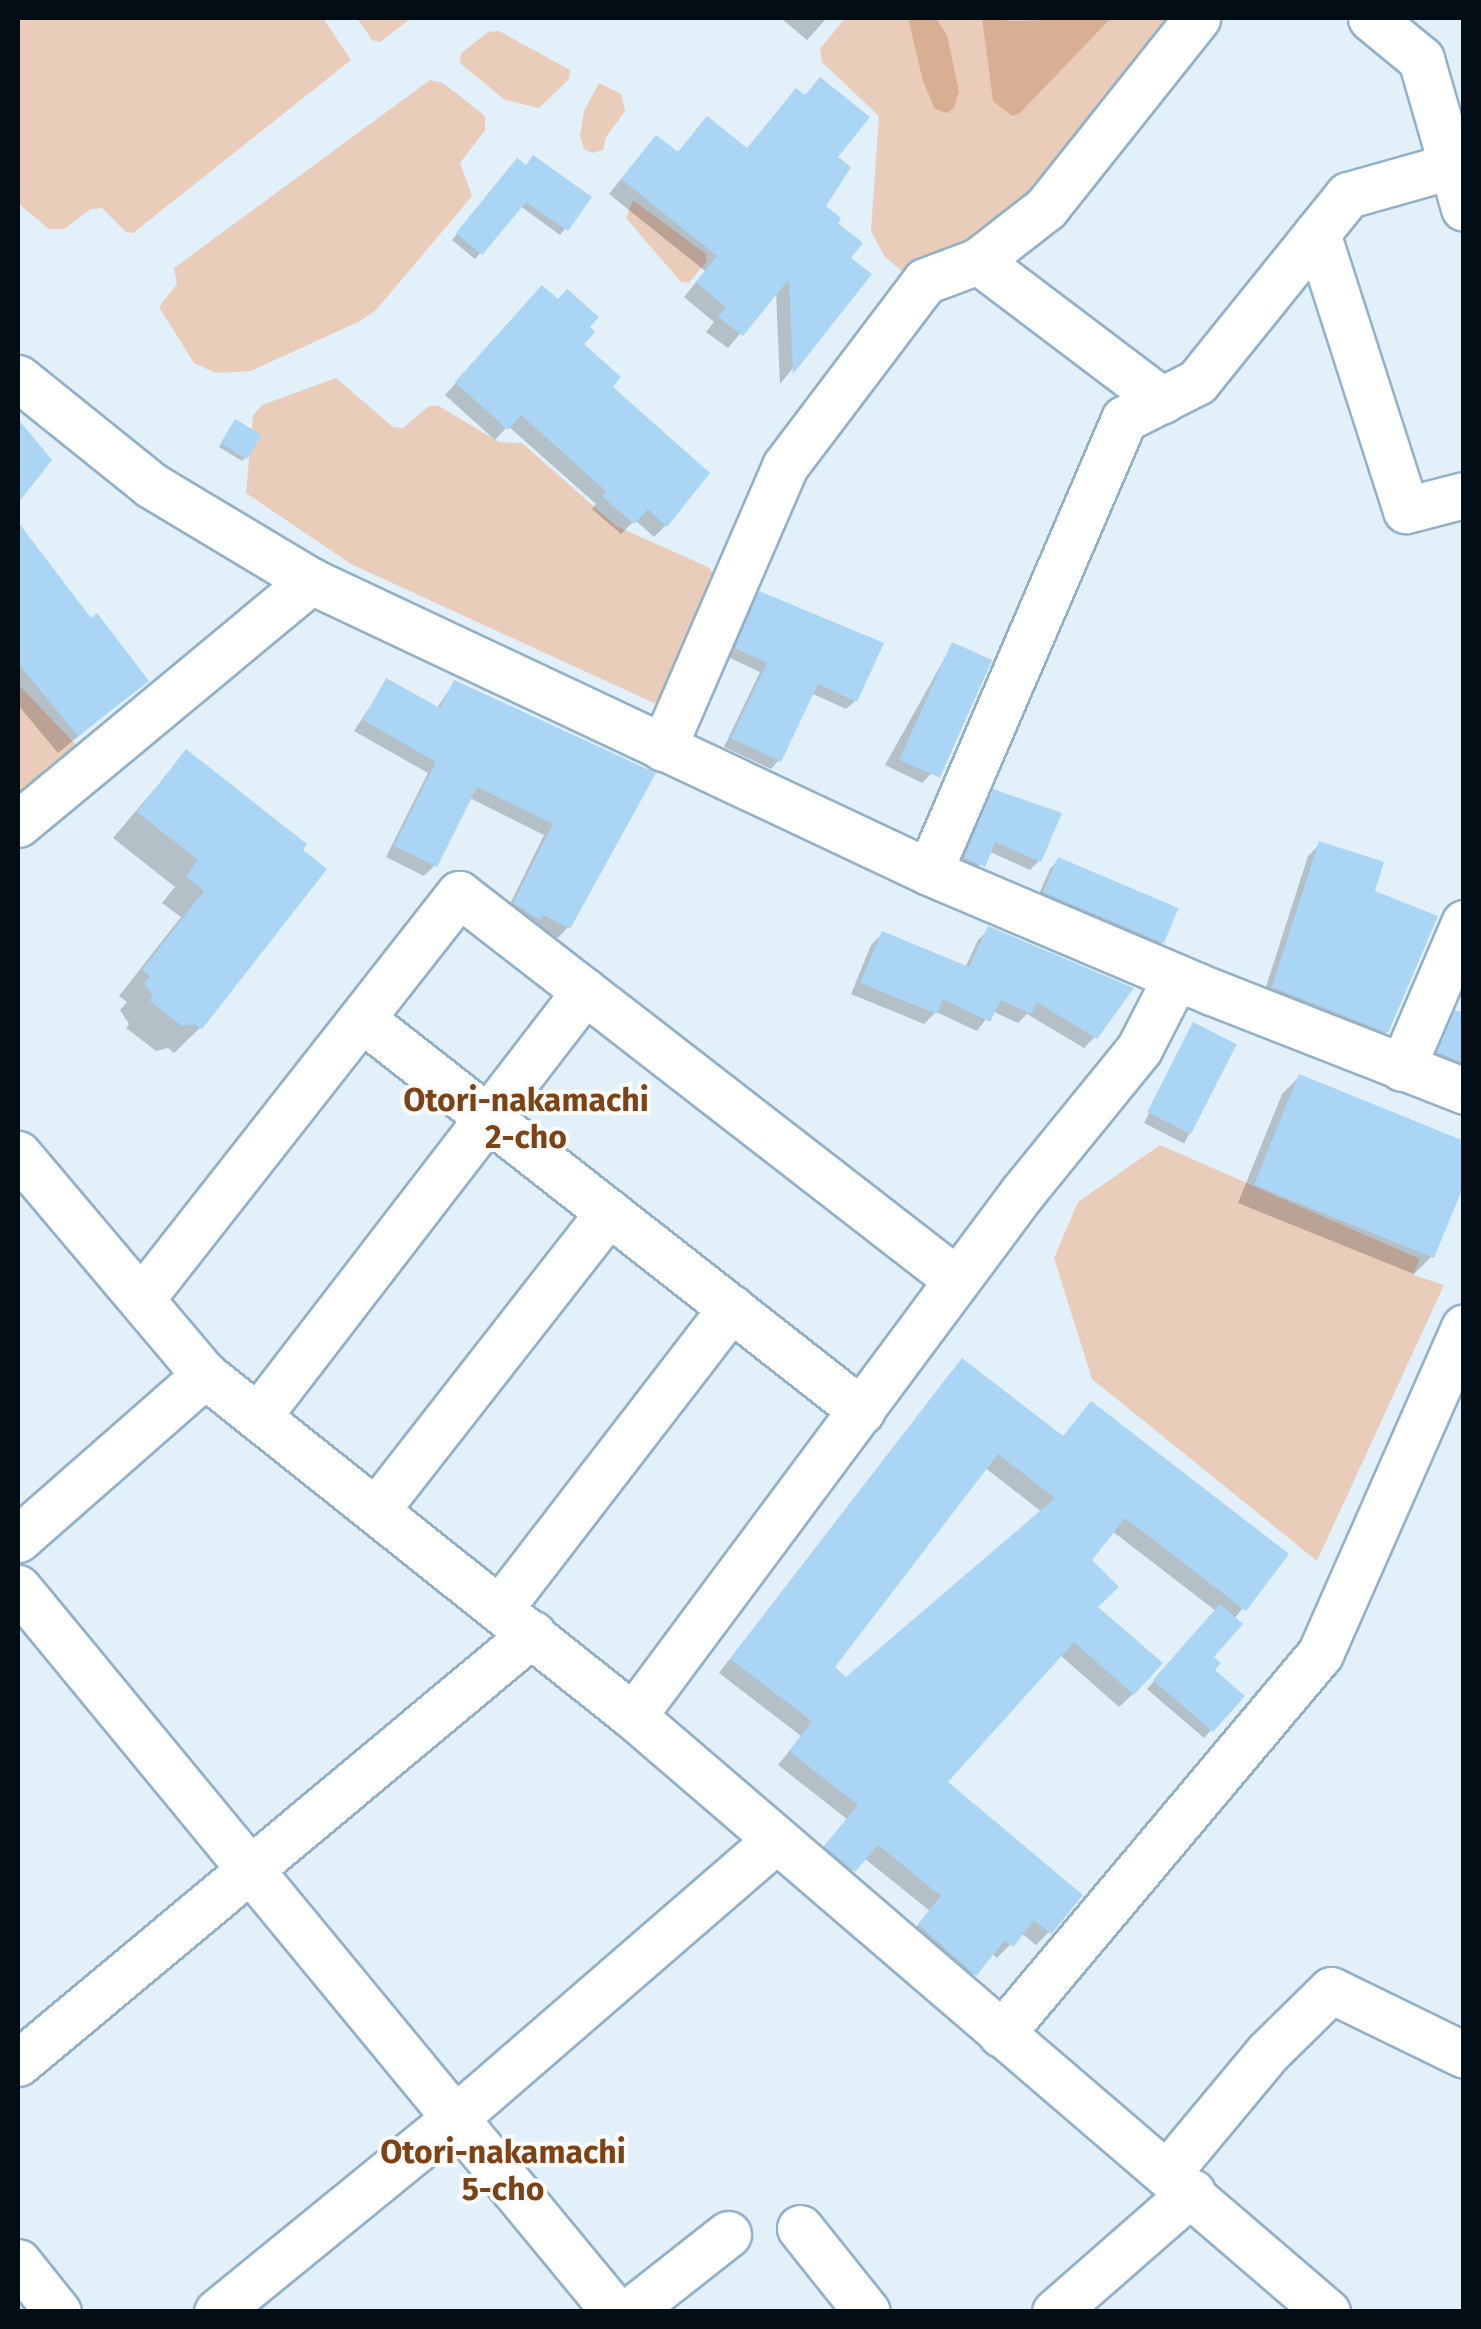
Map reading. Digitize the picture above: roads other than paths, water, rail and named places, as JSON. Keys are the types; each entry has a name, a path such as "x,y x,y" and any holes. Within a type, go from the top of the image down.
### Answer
{"street":[{"path":"663,748 785,466 925,281 978,260 1046,208 1197,18"},
{"path":"929,872 1124,419 1197,382 1348,195 1457,187 1421,59 1371,18"},
{"path":"1318,233 1406,510 1464,495"},
{"path":"978,260 1162,400"},
{"path":"18,378 151,485 311,581 929,872 1176,978 1464,1091"},
{"path":"18,824 311,581"},
{"path":"141,1299 459,894 957,1280"},
{"path":"1402,1068 1464,923"},
{"path":"634,1716 957,1280 1139,1049 1176,978"},
{"path":"258,1416 585,992"},
{"path":"362,1019 862,1411"},
{"path":"18,1154 206,1376 634,1716 1327,2312"},
{"path":"376,1510 609,1212"},
{"path":"18,2063 250,1868 516,1621 731,1308"},
{"path":"1001,2034 1320,1654 1464,1328"},
{"path":"18,1539 206,1376"},
{"path":"18,1588 614,2312"},
{"path":"217,2312 456,2117 775,1840"},
{"path":"1055,2312 1180,2182 1268,2052 1331,1990 1464,2056"},
{"path":"800,2228 867,2312"},
{"path":"629,2312 728,2234"},
{"path":"20,2271 58,2312"}],"district":[{"name":"Otori-nakamachi 2-cho","path":"526,1120"},
{"name":"Otori-nakamachi 5-cho","path":"503,2172"}]}
